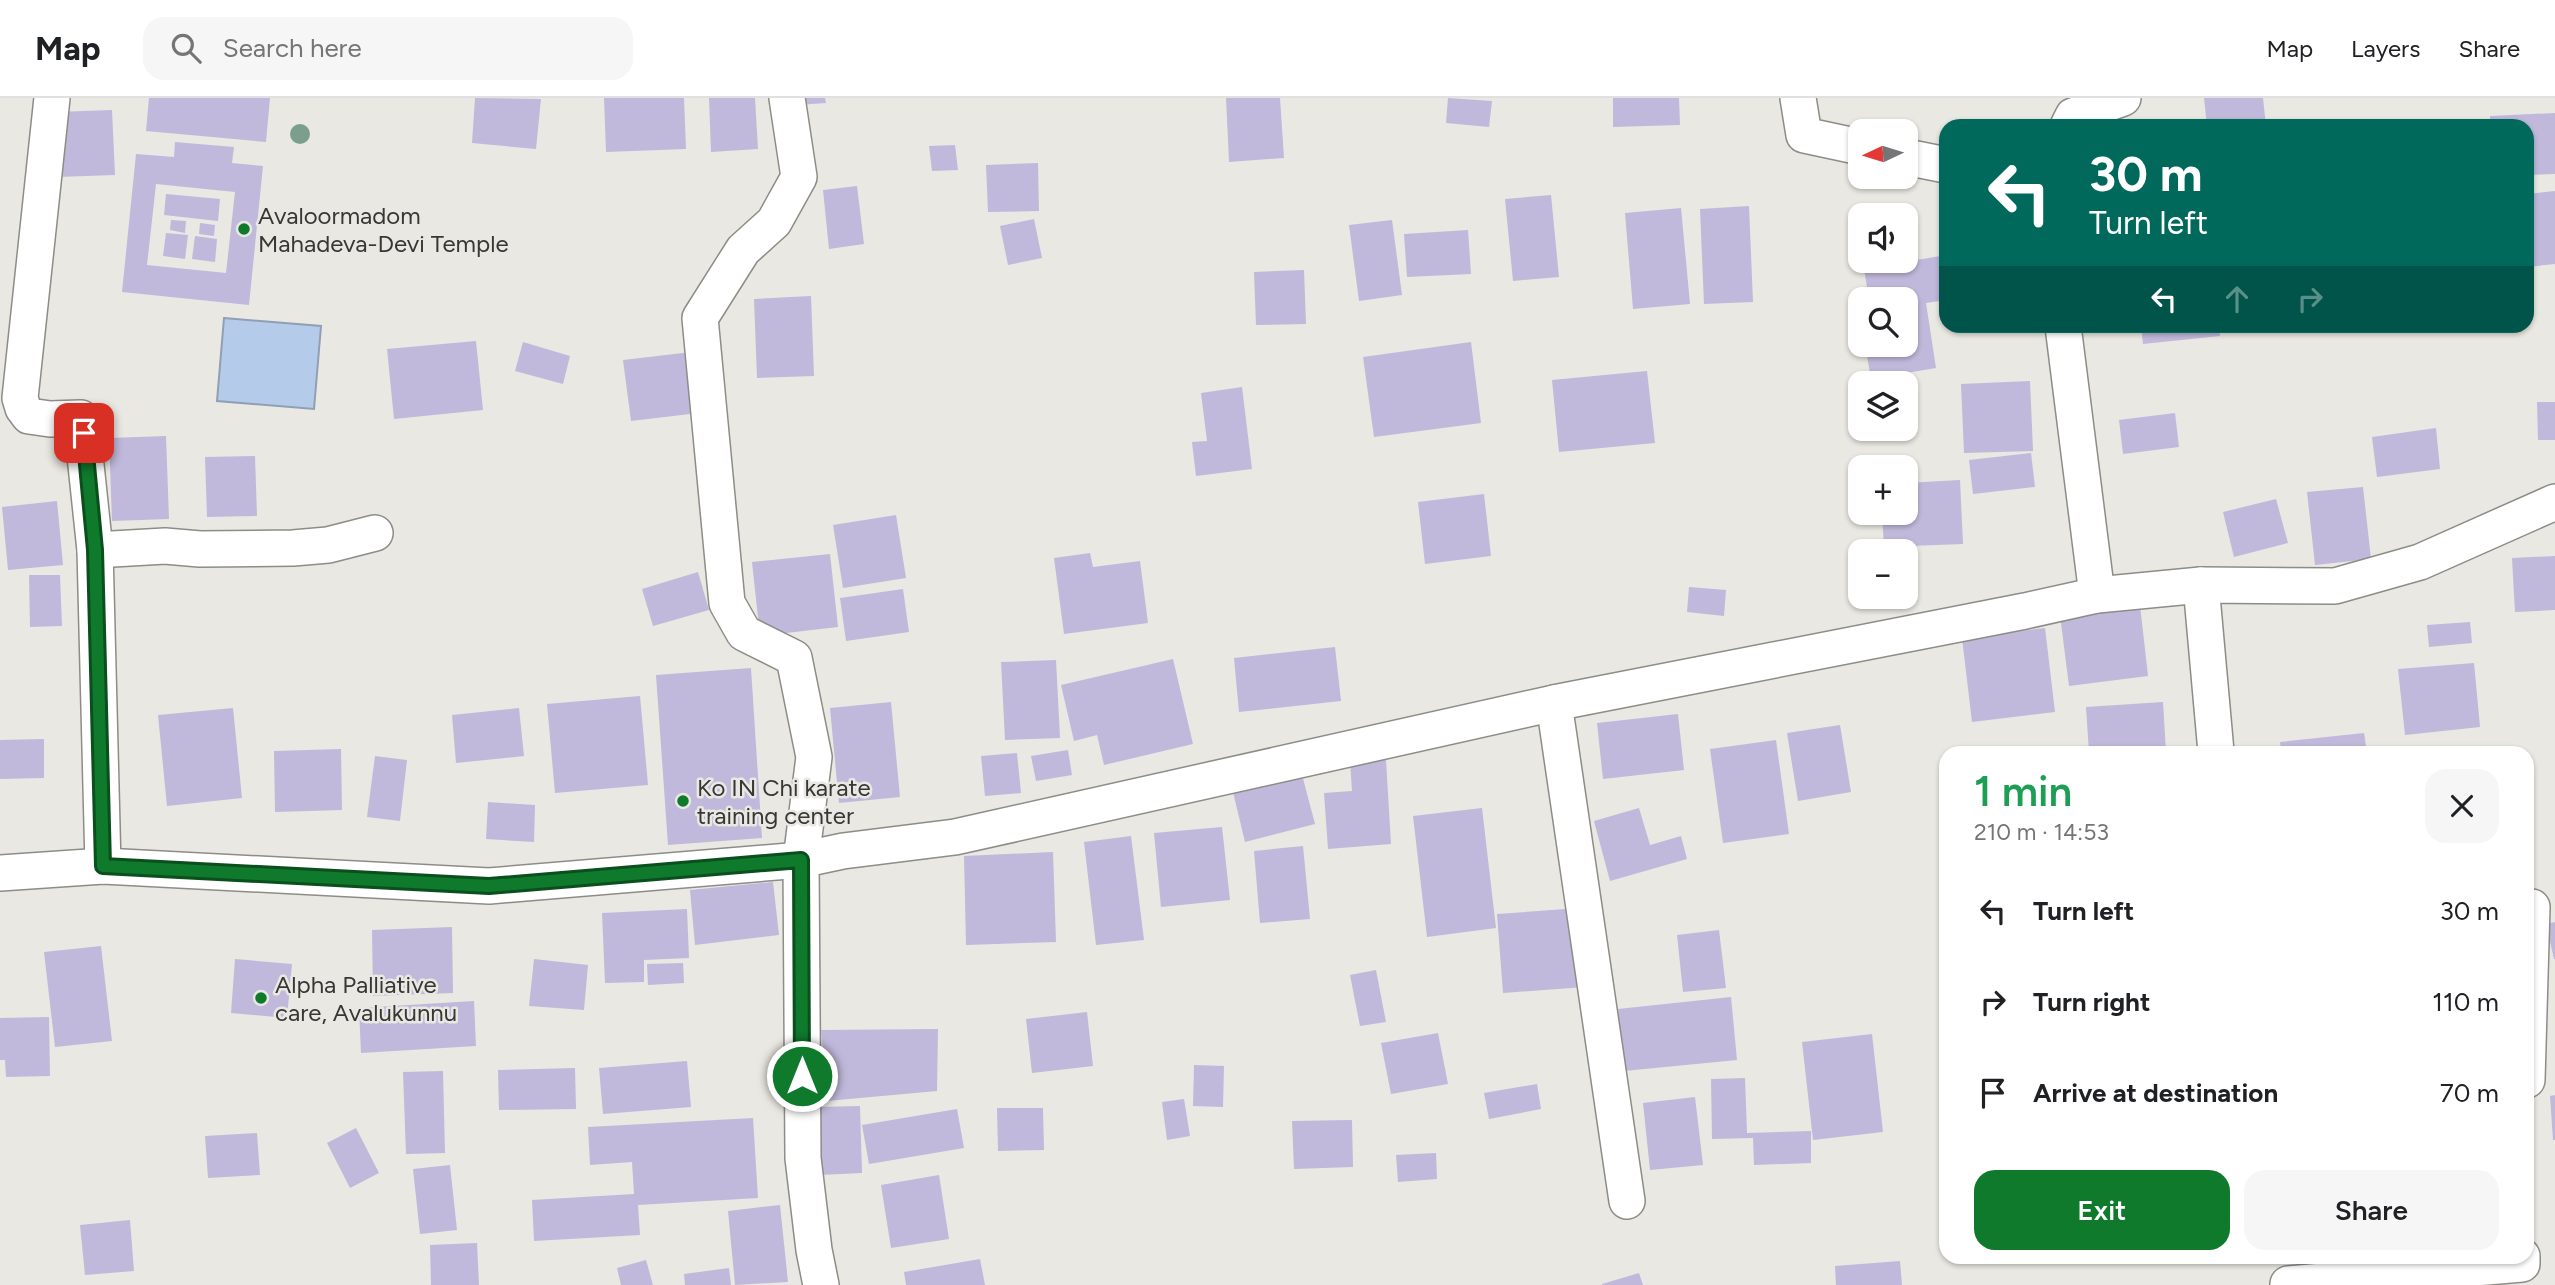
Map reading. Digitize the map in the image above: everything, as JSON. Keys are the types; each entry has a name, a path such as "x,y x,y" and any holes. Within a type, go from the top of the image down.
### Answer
{"street":[{"path":"52,98 20,398 29,416 50,419 81,418 95,550 103,866"},
{"path":"787,98 799,177 774,222 743,250 700,318 727,603 744,633 794,658 814,757 801,860 803,1158 821,1285"},
{"path":"1798,98 1804,135 1848,144"},
{"path":"2072,119 2073,116 2123,98"},
{"path":"1918,159 1939,164"},
{"path":"2064,333 2097,595"},
{"path":"0,873 103,866 489,886 801,860 843,851 955,838 1554,703 2097,595 2201,585 2335,586 2420,562 2555,502"},
{"path":"95,550 165,546 293,548 328,545 375,533"},
{"path":"2201,585 2215,746"},
{"path":"1554,703 1627,1201"},
{"path":"2286,1275 2522,1264"}],"water":[{"path":"224,318 321,326 314,409 217,401"}],"building":[{"path":"149,98 270,98 266,142 146,131"},
{"path":"475,98 541,99 536,149 472,143"},
{"path":"604,98 684,98 686,149 606,152"},
{"path":"709,98 755,98 758,149 711,152"},
{"path":"796,98 825,98 826,103 797,105"},
{"path":"1226,98 1280,98 1284,158 1229,162"},
{"path":"1448,98 1492,101 1489,127 1446,123"},
{"path":"1613,98 1679,98 1680,125 1613,127"},
{"path":"2204,98 2263,98 2265,119 2206,119"},
{"path":"112,110 115,175 57,177 55,112"},
{"path":"2555,113 2555,174 2534,175 2534,119 2490,119 2490,116"},
{"name":"Avaloormadom Mahadeva-Devi Temple","path":"175,142 234,147 232,163 263,166 249,305 122,292 136,154 174,157","holes":["156,184 235,192 226,273 147,265"]},
{"path":"955,145 958,170 932,171 929,146"},
{"path":"1038,163 1039,211 988,212 986,165"},
{"path":"857,186 864,244 829,249 823,190"},
{"path":"2555,191 2555,264 2534,266 2534,193"},
{"name":"Avaloormadom Mahadeva-Devi Temple","path":"166,194 220,199 218,221 164,215"},
{"path":"1551,195 1559,277 1513,281 1505,199"},
{"path":"1749,206 1753,302 1704,304 1700,209"},
{"path":"1681,208 1690,304 1633,309 1625,213"},
{"path":"1034,219 1042,258 1008,265 1000,226"},
{"name":"Avaloormadom Mahadeva-Devi Temple","path":"171,220 186,221 185,233 170,230"},
{"path":"1392,220 1402,295 1359,301 1349,225"},
{"name":"Avaloormadom Mahadeva-Devi Temple","path":"200,223 215,225 214,236 199,234"},
{"path":"1468,230 1471,274 1407,277 1404,234"},
{"name":"Avaloormadom Mahadeva-Devi Temple","path":"166,233 188,235 185,259 163,256"},
{"name":"Avaloormadom Mahadeva-Devi Temple","path":"195,236 217,239 215,262 192,259"},
{"path":"1939,256 1939,301 1926,303 1936,368 1918,371 1870,371 1867,357 1918,357 1918,287 1867,287 1865,273 1918,273 1918,260"},
{"path":"1304,270 1306,324 1256,325 1254,272"},
{"path":"811,296 814,376 757,378 754,299"},
{"path":"2142,333 2220,333 2220,336 2143,344"},
{"path":"476,341 483,410 394,419 387,349"},
{"path":"523,342 570,356 563,384 515,371"},
{"path":"1471,342 1481,423 1374,437 1363,357"},
{"path":"700,351 707,412 631,421 623,360"},
{"path":"1647,371 1655,443 1559,452 1552,380"},
{"path":"2030,381 2033,451 1964,453 1961,384"},
{"path":"1242,387 1252,469 1196,476 1192,442 1207,441 1201,393"},
{"path":"2537,402 2555,402 2555,440 2538,440"},
{"path":"2175,413 2179,447 2123,454 2119,420"},
{"path":"2436,428 2440,469 2377,477 2372,437"},
{"path":"166,436 169,519 112,521 109,438"},
{"path":"2031,453 2035,487 1973,494 1969,460"},
{"path":"255,456 257,516 207,517 205,457"},
{"path":"1960,480 1963,544 1918,546 1918,539 1884,539 1883,525 1918,525 1918,482"},
{"path":"2363,487 2371,559 2315,565 2307,492"},
{"path":"1484,494 1491,556 1425,564 1418,502"},
{"path":"2276,499 2288,543 2234,557 2223,512"},
{"path":"57,501 63,565 8,570 2,507"},
{"path":"896,515 906,578 843,588 833,525"},
{"path":"1090,553 1093,567 1140,561 1148,623 1064,634 1054,558"},
{"path":"830,554 838,627 760,636 752,562"},
{"path":"2555,556 2555,610 2515,612 2512,558"},
{"path":"698,572 709,610 653,626 642,589"},
{"path":"29,575 60,575 62,626 30,627"},
{"path":"1689,587 1726,590 1724,616 1687,612"},
{"path":"903,589 909,632 846,641 840,598"},
{"path":"2140,605 2148,676 2069,686 2060,615"},
{"path":"2470,622 2472,643 2429,647 2427,625"},
{"path":"2045,628 2055,712 1972,722 1962,638"},
{"path":"1335,647 1341,701 1239,712 1234,658"},
{"path":"1173,659 1193,744 1104,765 1097,735 1074,741 1061,685"},
{"path":"1056,660 1060,738 1005,740 1001,662"},
{"path":"2474,663 2480,727 2405,735 2398,669"},
{"path":"751,668 762,838 668,845 656,675"},
{"path":"640,696 648,785 555,793 547,704"},
{"path":"891,702 900,797 839,803 830,708"},
{"path":"2163,702 2166,746 2089,746 2086,707"},
{"path":"233,708 242,798 167,806 158,715"},
{"path":"519,708 524,756 456,763 452,715"},
{"path":"1678,714 1684,770 1603,779 1597,723"},
{"path":"1840,725 1851,792 1798,801 1787,733"},
{"path":"2364,733 2366,746 2280,746 2280,742"},
{"path":"44,739 44,778 0,779 0,740"},
{"path":"1776,740 1789,834 1723,843 1710,749"},
{"path":"341,749 342,810 275,812 274,751"},
{"path":"1068,750 1072,775 1036,781 1031,756"},
{"path":"1017,753 1021,793 985,796 981,756"},
{"path":"375,756 407,760 400,821 367,817"},
{"path":"1386,760 1391,844 1328,849 1324,793 1352,791 1350,762"},
{"path":"1301,771 1315,824 1245,842 1232,788"},
{"path":"488,802 535,805 534,842 486,839"},
{"path":"1482,808 1496,928 1427,937 1413,816"},
{"path":"1639,808 1650,845 1681,836 1687,859 1610,881 1594,821"},
{"path":"1222,827 1230,900 1161,907 1154,833"},
{"path":"1131,836 1144,940 1096,945 1084,842"},
{"path":"1303,846 1310,919 1260,923 1254,851"},
{"path":"1053,852 1056,942 966,945 964,856"},
{"path":"773,882 779,935 695,945 690,890"},
{"path":"1579,908 1585,987 1503,993 1497,914"},
{"path":"687,909 689,958 644,960 644,982 605,983 602,913"},
{"path":"2555,922 2555,959 2554,959 2546,924"},
{"path":"452,927 453,993 373,996 372,930"},
{"path":"1719,930 1726,988 1683,992 1677,935"},
{"path":"101,946 112,1041 55,1047 44,952"},
{"name":"Alpha Palliative care, Avalukunnu","path":"235,959 292,964 287,1018 231,1013"},
{"path":"534,959 588,965 584,1010 529,1006"},
{"path":"683,963 684,983 648,985 647,964"},
{"path":"1376,970 1386,1022 1360,1026 1350,975"},
{"path":"1731,997 1737,1060 1624,1071 1618,1009"},
{"path":"474,1001 476,1046 361,1053 359,1008"},
{"path":"1087,1012 1093,1066 1032,1073 1026,1019"},
{"path":"49,1017 50,1076 6,1077 5,1060 0,1060 0,1018"},
{"path":"938,1029 937,1091 827,1101 821,1030"},
{"path":"1438,1033 1448,1084 1391,1094 1381,1043"},
{"path":"1872,1034 1883,1132 1813,1140 1802,1042"},
{"path":"687,1061 691,1107 603,1114 599,1068"},
{"path":"1194,1065 1224,1066 1223,1107 1193,1106"},
{"path":"575,1068 576,1109 499,1110 498,1070"},
{"path":"443,1071 445,1153 406,1154 403,1072"},
{"path":"1745,1078 1747,1133 1811,1131 1811,1163 1754,1165 1753,1138 1712,1139 1711,1079"},
{"path":"1537,1084 1541,1109 1489,1119 1484,1093"},
{"path":"2555,1095 2555,1140 2553,1140 2550,1096"},
{"path":"1695,1097 1703,1165 1650,1170 1643,1103"},
{"path":"1184,1099 1190,1136 1167,1140 1162,1102"},
{"path":"860,1106 862,1173 819,1175 817,1107"},
{"path":"997,1108 1043,1108 1044,1150 998,1151"},
{"path":"957,1109 964,1148 869,1164 862,1125"},
{"path":"753,1118 758,1198 638,1205 640,1235 534,1241 532,1200 634,1194 632,1162 590,1165 588,1127"},
{"path":"1352,1120 1353,1167 1294,1169 1292,1121"},
{"path":"356,1128 379,1173 350,1188 327,1143"},
{"path":"257,1133 260,1175 208,1178 205,1136"},
{"path":"1436,1153 1437,1179 1398,1182 1396,1155"},
{"path":"450,1165 457,1230 420,1234 413,1169"},
{"path":"939,1175 949,1239 891,1248 881,1185"},
{"path":"780,1205 788,1282 735,1285 728,1211"},
{"path":"130,1220 134,1271 85,1275 80,1225"},
{"path":"477,1243 479,1285 431,1285 430,1245"},
{"path":"980,1259 985,1285 906,1285 904,1272"},
{"path":"646,1260 653,1285 621,1285 617,1268"},
{"path":"1900,1261 1902,1285 1836,1285 1835,1266"},
{"path":"2317,1264 2339,1264 2318,1267"},
{"path":"729,1268 731,1285 685,1285 684,1274"},
{"path":"1639,1273 1643,1285 1602,1285 1602,1284"}],"place":[{"name":"Avaloormadom Mahadeva-Devi Temple","path":"244,229"},
{"name":"Ko IN Chi karate training center","path":"683,801"},
{"name":"Alpha Palliative care, Avalukunnu","path":"261,998"}],"route":[{"path":"84,433 95,550 103,866 489,886 801,860 802,1076"}]}
